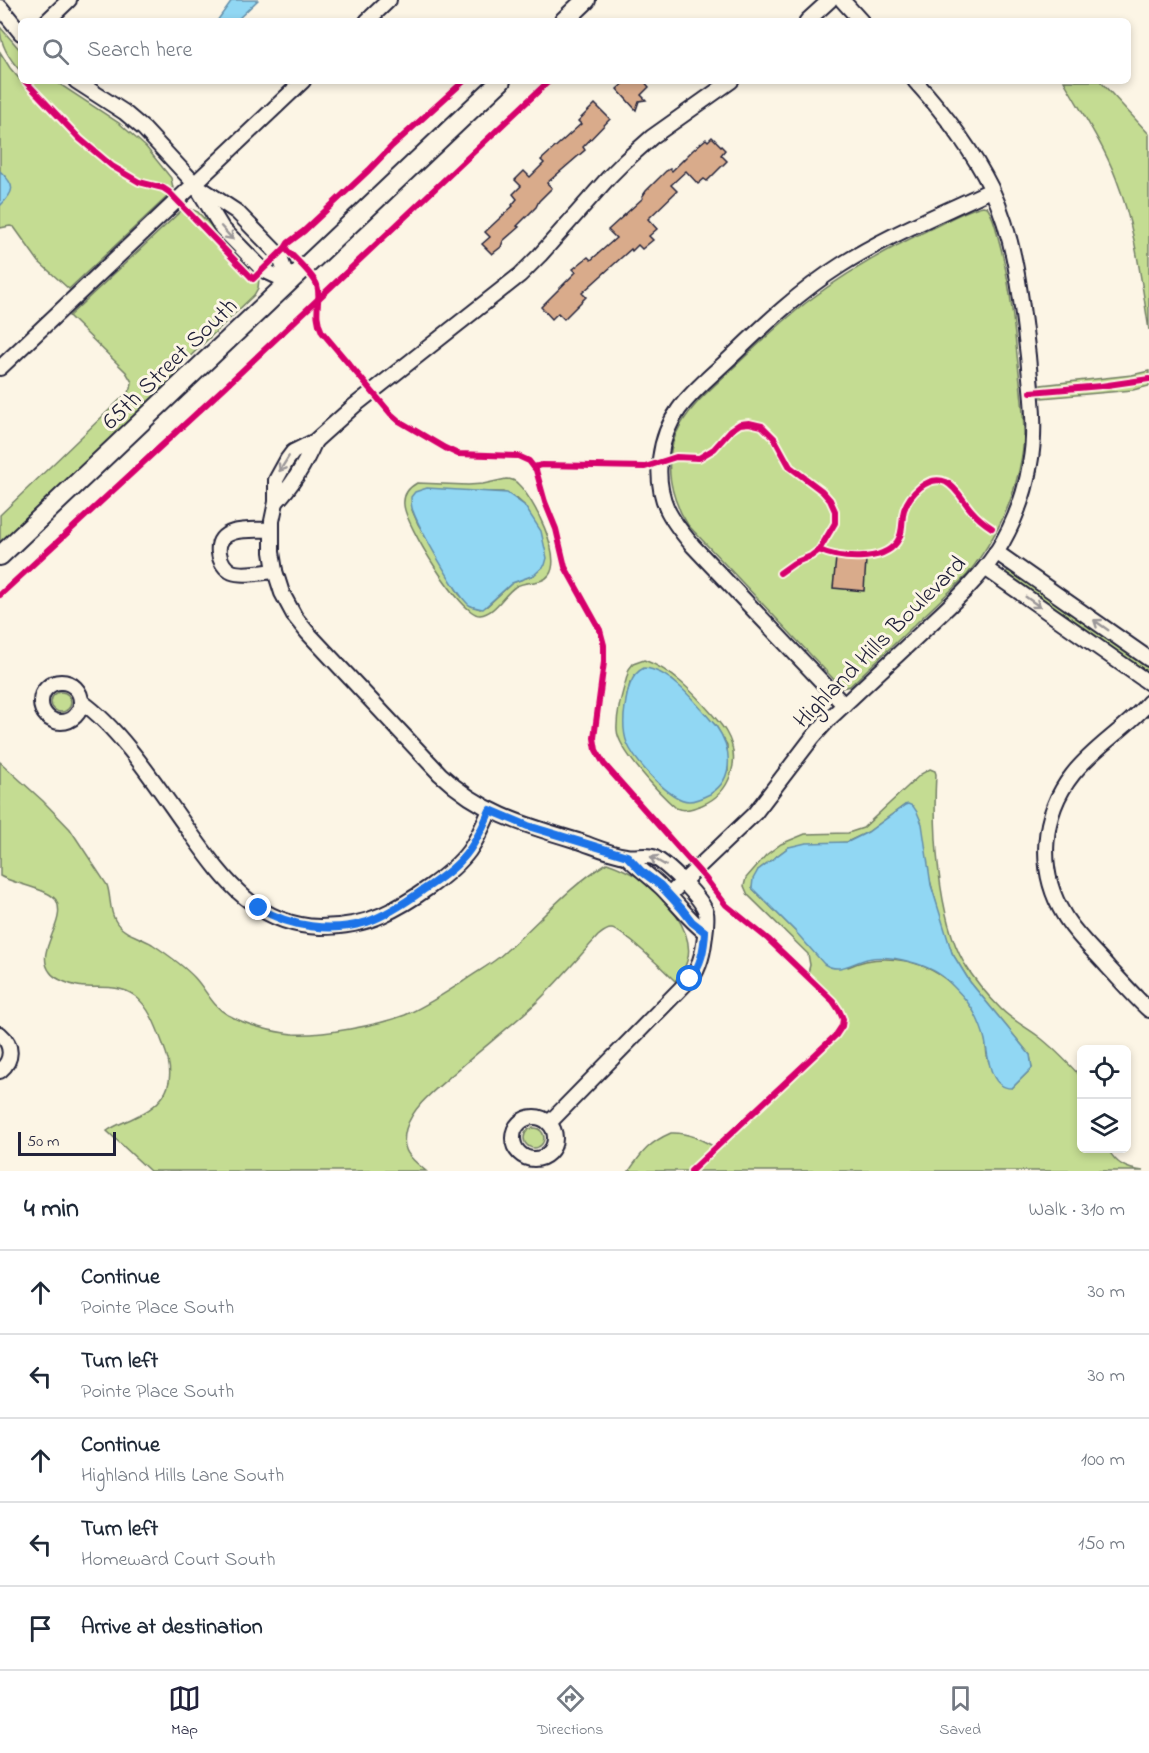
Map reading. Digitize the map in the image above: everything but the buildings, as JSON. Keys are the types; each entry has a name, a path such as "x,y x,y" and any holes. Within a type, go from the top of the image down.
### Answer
{"street":[{"path":"50,18 69,0"},
{"path":"370,18 389,0"},
{"path":"567,18 586,0"},
{"path":"810,18 830,0"},
{"path":"842,0 858,18"},
{"path":"0,8 18,29"},
{"path":"80,84 134,120 195,184 222,228 263,270 289,282"},
{"path":"0,368 300,84"},
{"name":"65th Street South","path":"0,556 498,84"},
{"path":"549,1123 690,979 700,961 704,946 707,914 683,881 651,856 627,856 528,826 490,810 467,797 440,774 307,632 287,603 275,571 272,552 276,502 290,489 306,463 315,441 354,406 520,275 609,177 641,147 727,84"},
{"name":"Highland Hills Boulevard","path":"669,895 755,813 813,737 954,601 985,568 1013,519 1024,489 1032,452 1034,414 1018,277 1004,223 991,190 973,155 955,127 918,84"},
{"path":"195,184 237,212 279,255 289,282"},
{"path":"844,705 693,546 679,528 666,507 661,485 660,462 663,439 673,417 689,397 751,337 801,294 843,264 881,242 991,190"},
{"path":"272,530 230,532 222,540 219,553 224,565 232,572 275,571"},
{"path":"996,552 1149,659"},
{"path":"985,568 1149,683"},
{"path":"82,702 99,717 134,756 229,884 252,904 298,924 327,927 358,924 402,905 464,858 490,810"},
{"path":"1149,702 1069,779 1054,807 1046,846 1049,879 1063,915 1078,935 1149,1010"},
{"path":"627,856 669,895 692,922 705,932"},
{"path":"0,1035 7,1041 10,1054 7,1063 0,1071"}],"green space":[{"path":"0,27 18,48 18,68 6,51"},
{"path":"0,52 18,77 18,84 24,84 82,145 120,175 138,185 165,192 168,196 69,289 39,262 14,227 0,228"},
{"path":"32,84 60,84 119,123 146,147 171,178 173,188 153,184 113,163 75,131"},
{"path":"1066,84 1103,84 1149,134 1149,330 1137,253 1123,197 1105,153"},
{"path":"983,206 987,207 995,225 1012,310 1024,427 1022,454 1016,482 1008,507 996,531 983,554 967,575 850,686 842,688 688,525 673,493 670,470 672,446 681,424 701,399 768,335 807,302 836,281 881,254 962,213"},
{"path":"189,208 198,212 256,273 254,275"},
{"path":"181,211 253,282 259,279 258,288 254,295 178,368 182,373 0,545 0,515 131,389 132,382 126,372 69,316"},
{"path":"1149,371 1149,386 1133,390 1042,398 1041,385"},
{"path":"510,479 524,491 544,528 552,555 552,566 546,578 515,587 490,611 480,615 471,611 460,601 435,568 407,515 404,498 411,487 417,483 483,484","holes":["461,492 503,492 524,505 534,575 512,583 487,606 480,609 470,605 459,594 412,510"]},
{"path":"1009,569 1149,667 1148,676 1005,574"},
{"path":"644,660 673,676 697,698 726,732 733,753 731,774 727,784 712,800 686,810 676,808 660,793 624,749 619,739 617,722 629,669 633,664","holes":["672,680 716,726 727,745 728,771 665,788 641,763 628,742 624,718 630,683"]},
{"path":"57,692 65,692 71,698 71,706 65,712 57,712 51,706 51,698"},
{"path":"0,762 70,829 107,885 115,920 122,929 152,944 180,964 195,978 223,1012 235,1019 277,1032 305,1034 350,1029 413,1011 443,995 498,958 564,896 607,863 641,879 668,904 687,938 689,950 687,961 675,981 624,936 611,929 604,931 536,1003 432,1092 419,1106 409,1121 404,1143 411,1158 426,1171 150,1171 107,1131 149,1109 164,1095 168,1087 170,1069 164,1047 149,1013 130,992 106,987 73,985 50,972 46,964 46,955 59,910 57,902 54,897 40,890 0,876"},
{"path":"930,769 935,771 936,845 942,897 955,944 964,963 1001,1009 1050,1046 1077,1073 1077,1153 1111,1153 1122,1165 1143,1171 695,1171 834,1042 846,1022 838,1002 808,973 810,965 808,954 748,895 744,886 746,878 766,855 781,844 805,834 848,833 863,828 921,774","holes":["905,805 928,873 952,953 970,982 1030,1055 1032,1068 1012,1088 988,1061 985,1037 973,1010 956,988 945,979 920,965 898,960 869,960 848,967 795,931 752,888 758,870 789,847 847,842 868,832"]},
{"path":"530,1128 538,1128 544,1134 544,1142 538,1148 530,1148 524,1142 524,1134"},
{"path":"671,1133 688,1135 713,1146 686,1171 629,1171 647,1148"}],"water":[{"path":"232,0 258,0 239,18 219,18"},
{"path":"0,171 12,188 9,196 0,206"},
{"path":"427,488 507,493 524,505 541,531 547,558 545,565 534,575 512,583 483,609 469,605 439,561 412,509 411,497 415,492"},
{"path":"644,668 665,675 684,690 716,726 725,743 728,762 724,780 710,794 697,800 681,799 663,787 645,769 627,743 624,712 627,696 632,679"},
{"path":"908,804 913,806 922,824 931,885 952,953 970,982 1030,1055 1032,1068 1012,1088 1004,1087 994,1077 981,1027 975,1014 964,997 942,976 922,965 888,958 867,959 840,968 830,967 824,964 752,888 753,879 758,870 789,847 806,843 848,842 868,832"}],"cycle path":[{"path":"28,84 80,139 112,166 139,182 163,188 169,192 253,279 288,243 304,231 461,84"},
{"path":"0,595 225,387 546,84"},
{"path":"285,248 317,285 317,312 322,332 391,414 399,421 458,454 518,456 529,461 536,470 556,529 565,567 600,630 604,645 604,662 594,738 596,750 604,764 706,879 726,905 768,939 833,1001 843,1019 842,1026 836,1035 691,1171"},
{"path":"1031,392 1149,379"},
{"path":"534,467 542,465 645,467 676,457 699,458 714,449 731,430 740,424 749,423 762,426 774,438 790,467 822,491 830,500 835,511 835,523 819,550 780,573"},
{"path":"819,550 838,556 860,557 871,556 890,549 897,542 902,531 904,510 910,498 926,483 939,480 946,482 957,491 976,515 992,528"}],"route":[{"path":"259,908 283,920 316,927 367,922 402,905 464,858 490,810 528,826 627,856 641,871 660,885 692,922 705,932 700,961 690,979"}]}
